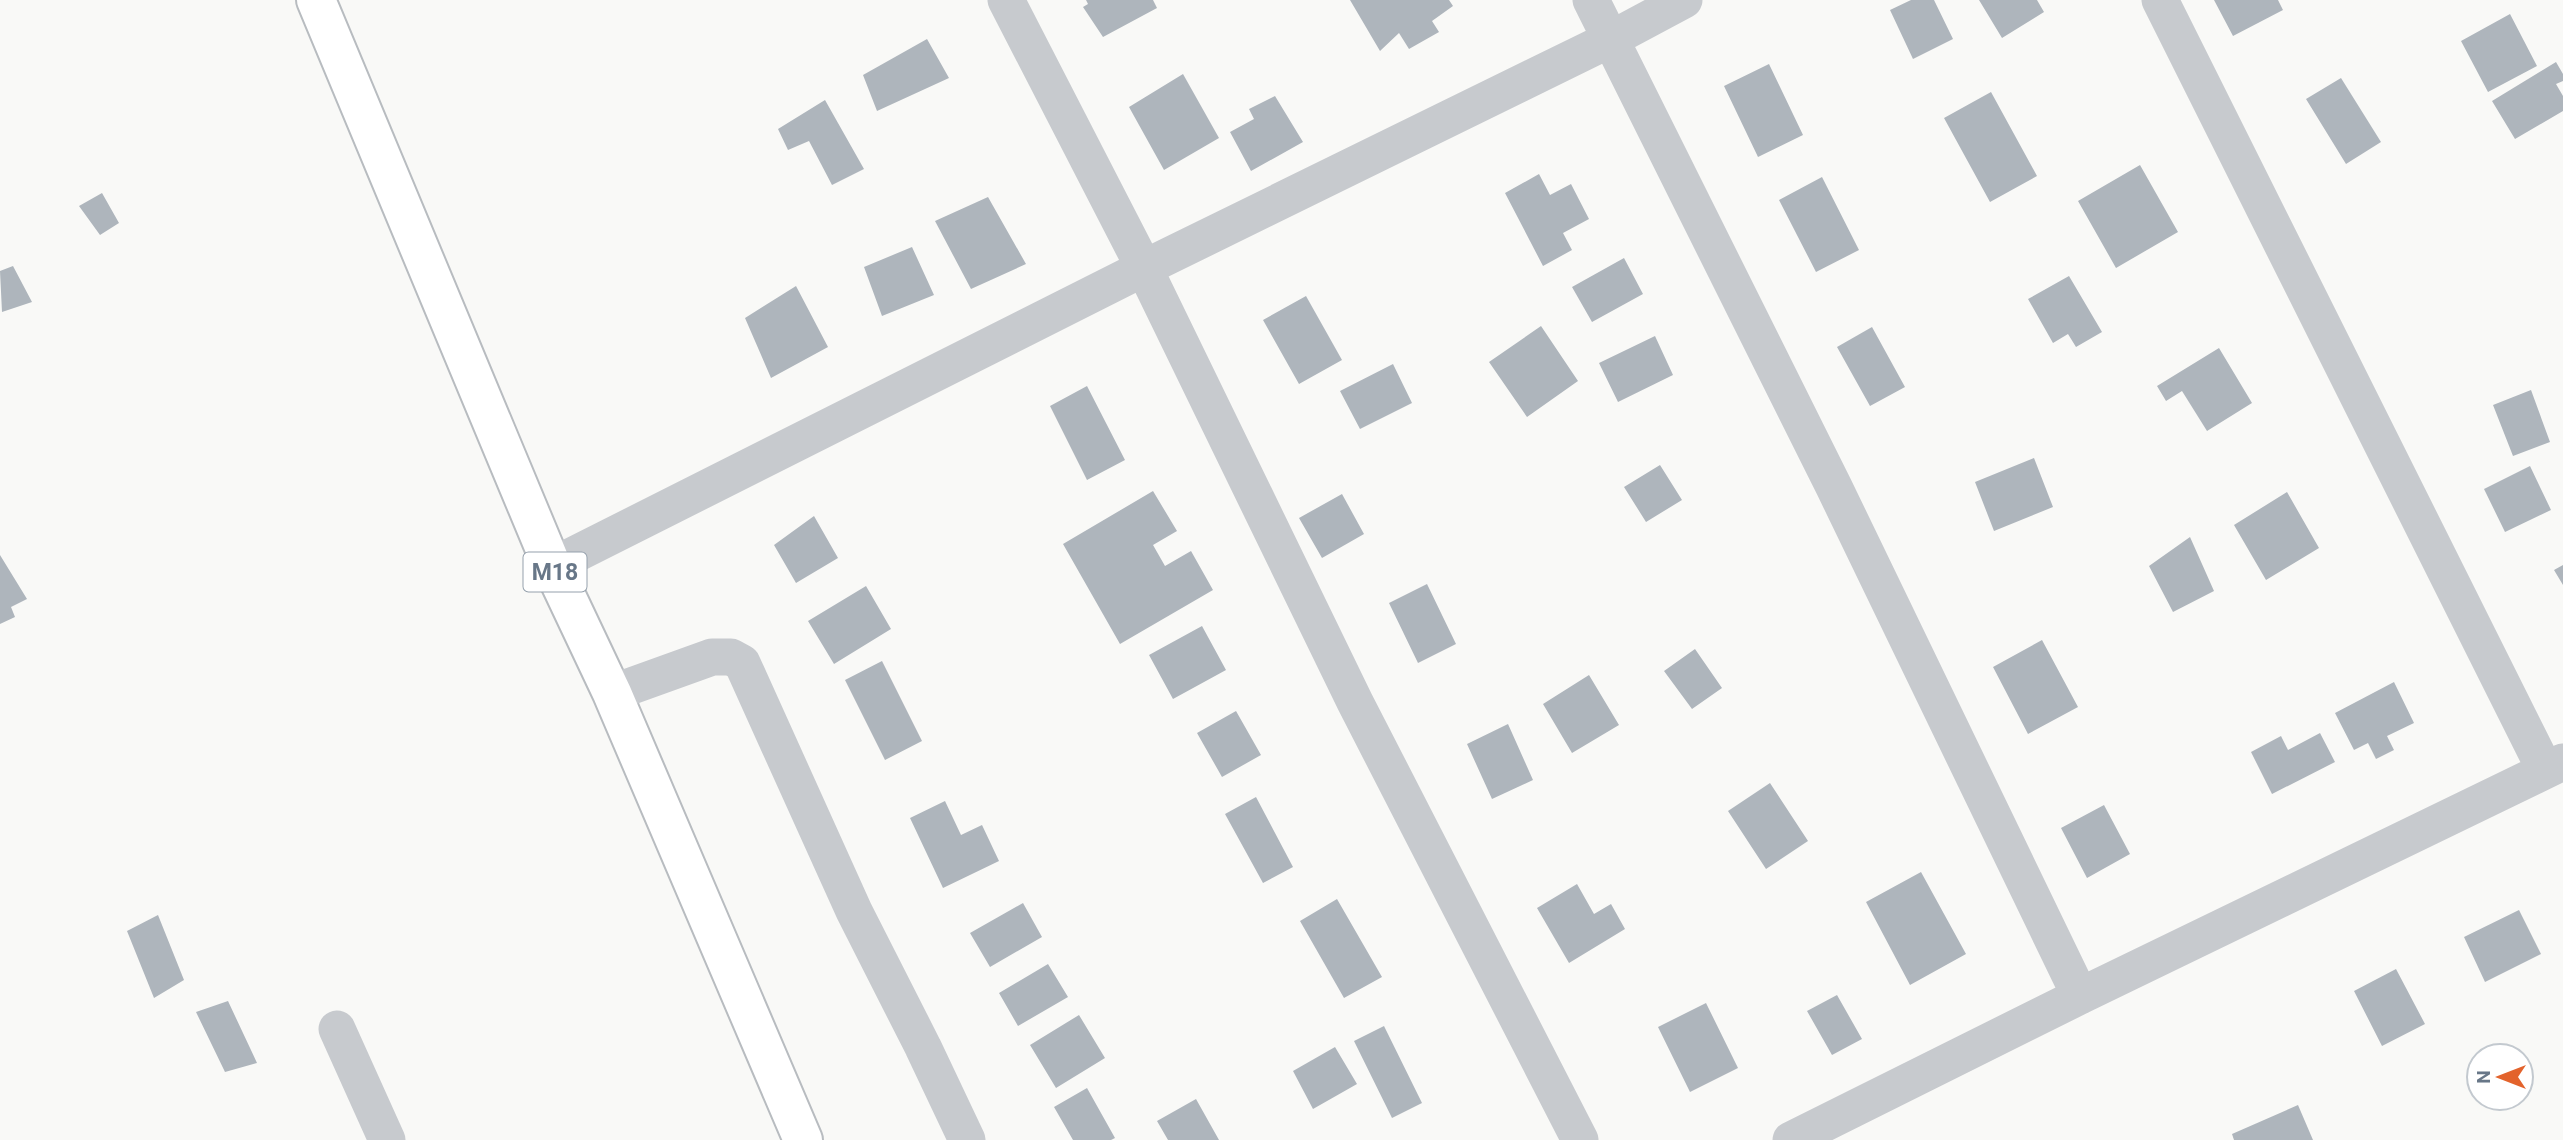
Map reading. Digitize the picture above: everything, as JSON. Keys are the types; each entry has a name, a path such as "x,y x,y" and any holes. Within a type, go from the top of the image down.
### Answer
{"main road":[{"name":"M18","path":"316,0 552,566 612,693 803,1140"}],"street":[{"path":"1006,0 1144,268 1355,702 1580,1140"},
{"path":"1591,0 1834,487 2080,996"},
{"path":"552,566 1144,268 1611,39 1684,0"},
{"path":"1791,1140 2080,996 2554,766 2160,0"},
{"path":"612,693 712,657 731,657 742,663 854,911 967,1140"},
{"path":"337,1028 387,1140"}],"building":[{"path":"1086,0 1153,0 1157,8 1103,37 1083,7 1088,4"},
{"path":"1350,0 1449,0 1453,6 1432,21 1439,32 1409,49 1399,33 1380,51"},
{"path":"1911,0 1934,0 1953,39 1913,59 1890,10"},
{"path":"1979,0 2037,0 2044,12 2002,38"},
{"path":"2214,0 2278,0 2283,10 2233,36"},
{"path":"2510,14 2537,66 2488,92 2461,41"},
{"path":"927,39 949,78 877,111 863,75"},
{"path":"2556,62 2563,74 2563,81 2556,84 2563,96 2563,111 2515,139 2492,101"},
{"path":"1769,64 1803,135 1758,157 1724,86"},
{"path":"1183,74 1219,138 1164,170 1129,107"},
{"path":"2341,78 2381,142 2346,164 2306,99"},
{"path":"1991,92 2037,176 1990,202 1944,118"},
{"path":"1275,96 1303,142 1251,171 1230,132 1254,119 1249,109"},
{"path":"825,100 864,169 832,185 809,141 788,150 778,129"},
{"path":"2140,165 2178,232 2116,268 2078,201"},
{"path":"1539,174 1550,195 1571,184 1589,219 1563,233 1572,250 1543,266 1505,193"},
{"path":"1822,177 1859,250 1816,272 1779,200"},
{"path":"102,193 119,223 100,235 79,206"},
{"path":"988,197 1026,264 971,289 935,221"},
{"path":"912,247 934,295 882,316 864,267"},
{"path":"1624,258 1643,294 1592,322 1572,287"},
{"path":"13,266 32,302 2,312 0,271"},
{"path":"2069,276 2102,332 2076,347 2068,334 2053,343 2028,299"},
{"path":"796,286 828,347 771,378 745,318"},
{"path":"1306,296 1342,360 1299,384 1263,320"},
{"path":"1541,326 1578,381 1527,417 1489,362"},
{"path":"1872,327 1905,387 1870,406 1837,347"},
{"path":"1655,336 1673,375 1618,402 1599,363"},
{"path":"2219,348 2252,403 2207,431 2182,391 2166,401 2157,386"},
{"path":"1393,364 1412,403 1360,429 1340,391"},
{"path":"1087,386 1125,460 1087,480 1050,406"},
{"path":"2531,390 2550,442 2513,456 2493,405"},
{"path":"2034,458 2053,507 1994,531 1975,482"},
{"path":"1660,465 1682,500 1646,522 1624,487"},
{"path":"2530,466 2551,510 2505,532 2484,489"},
{"path":"1153,491 1177,531 1153,545 1165,566 1191,551 1213,590 1120,644 1063,544"},
{"path":"2287,492 2319,548 2266,580 2234,525"},
{"path":"1342,494 1364,534 1322,558 1299,518"},
{"path":"814,516 838,558 796,583 774,545"},
{"path":"2190,537 2214,591 2173,612 2149,566"},
{"path":"0,555 27,599 11,607 15,617 0,624"},
{"path":"2563,565 2563,585 2554,570"},
{"path":"1427,584 1456,644 1418,663 1389,603"},
{"path":"866,586 891,629 834,664 808,621"},
{"path":"1202,626 1226,670 1173,699 1149,655"},
{"path":"2042,640 2078,707 2028,734 1993,667"},
{"path":"1695,649 1722,688 1692,709 1664,671"},
{"path":"882,661 922,741 885,760 845,680"},
{"path":"1589,675 1619,725 1572,753 1543,704"},
{"path":"2394,682 2414,723 2387,736 2394,750 2376,759 2368,743 2354,750 2335,713"},
{"path":"1236,711 1261,755 1222,777 1197,733"},
{"path":"1508,724 1533,780 1492,799 1467,744"},
{"path":"2320,733 2335,762 2272,794 2251,752 2281,736 2288,750"},
{"path":"1770,783 1808,841 1766,869 1728,811"},
{"path":"1256,797 1293,867 1263,883 1225,814"},
{"path":"945,801 961,835 982,825 999,861 943,888 910,818"},
{"path":"2104,805 2130,854 2087,878 2061,828"},
{"path":"1921,872 1966,954 1910,985 1866,902"},
{"path":"1577,884 1594,914 1611,904 1625,929 1569,963 1537,908"},
{"path":"1337,899 1382,977 1344,998 1300,921"},
{"path":"1023,903 1042,937 990,967 970,933"},
{"path":"2519,910 2541,954 2485,982 2464,937"},
{"path":"158,915 184,980 154,998 127,931"},
{"path":"1048,964 1068,997 1018,1026 999,993"},
{"path":"2396,969 2425,1024 2382,1046 2354,991"},
{"path":"1837,995 1862,1039 1832,1055 1807,1011"},
{"path":"228,1001 257,1063 225,1072 196,1012"},
{"path":"1706,1003 1738,1068 1690,1092 1658,1027"},
{"path":"1079,1015 1105,1058 1056,1088 1030,1045"},
{"path":"1384,1026 1422,1103 1392,1118 1354,1041"},
{"path":"1335,1047 1357,1084 1313,1109 1293,1071"},
{"path":"1087,1088 1115,1138 1073,1140 1054,1107"},
{"path":"1196,1099 1219,1140 1168,1140 1157,1121"},
{"path":"2298,1105 2313,1140 2234,1140 2232,1134"}]}
